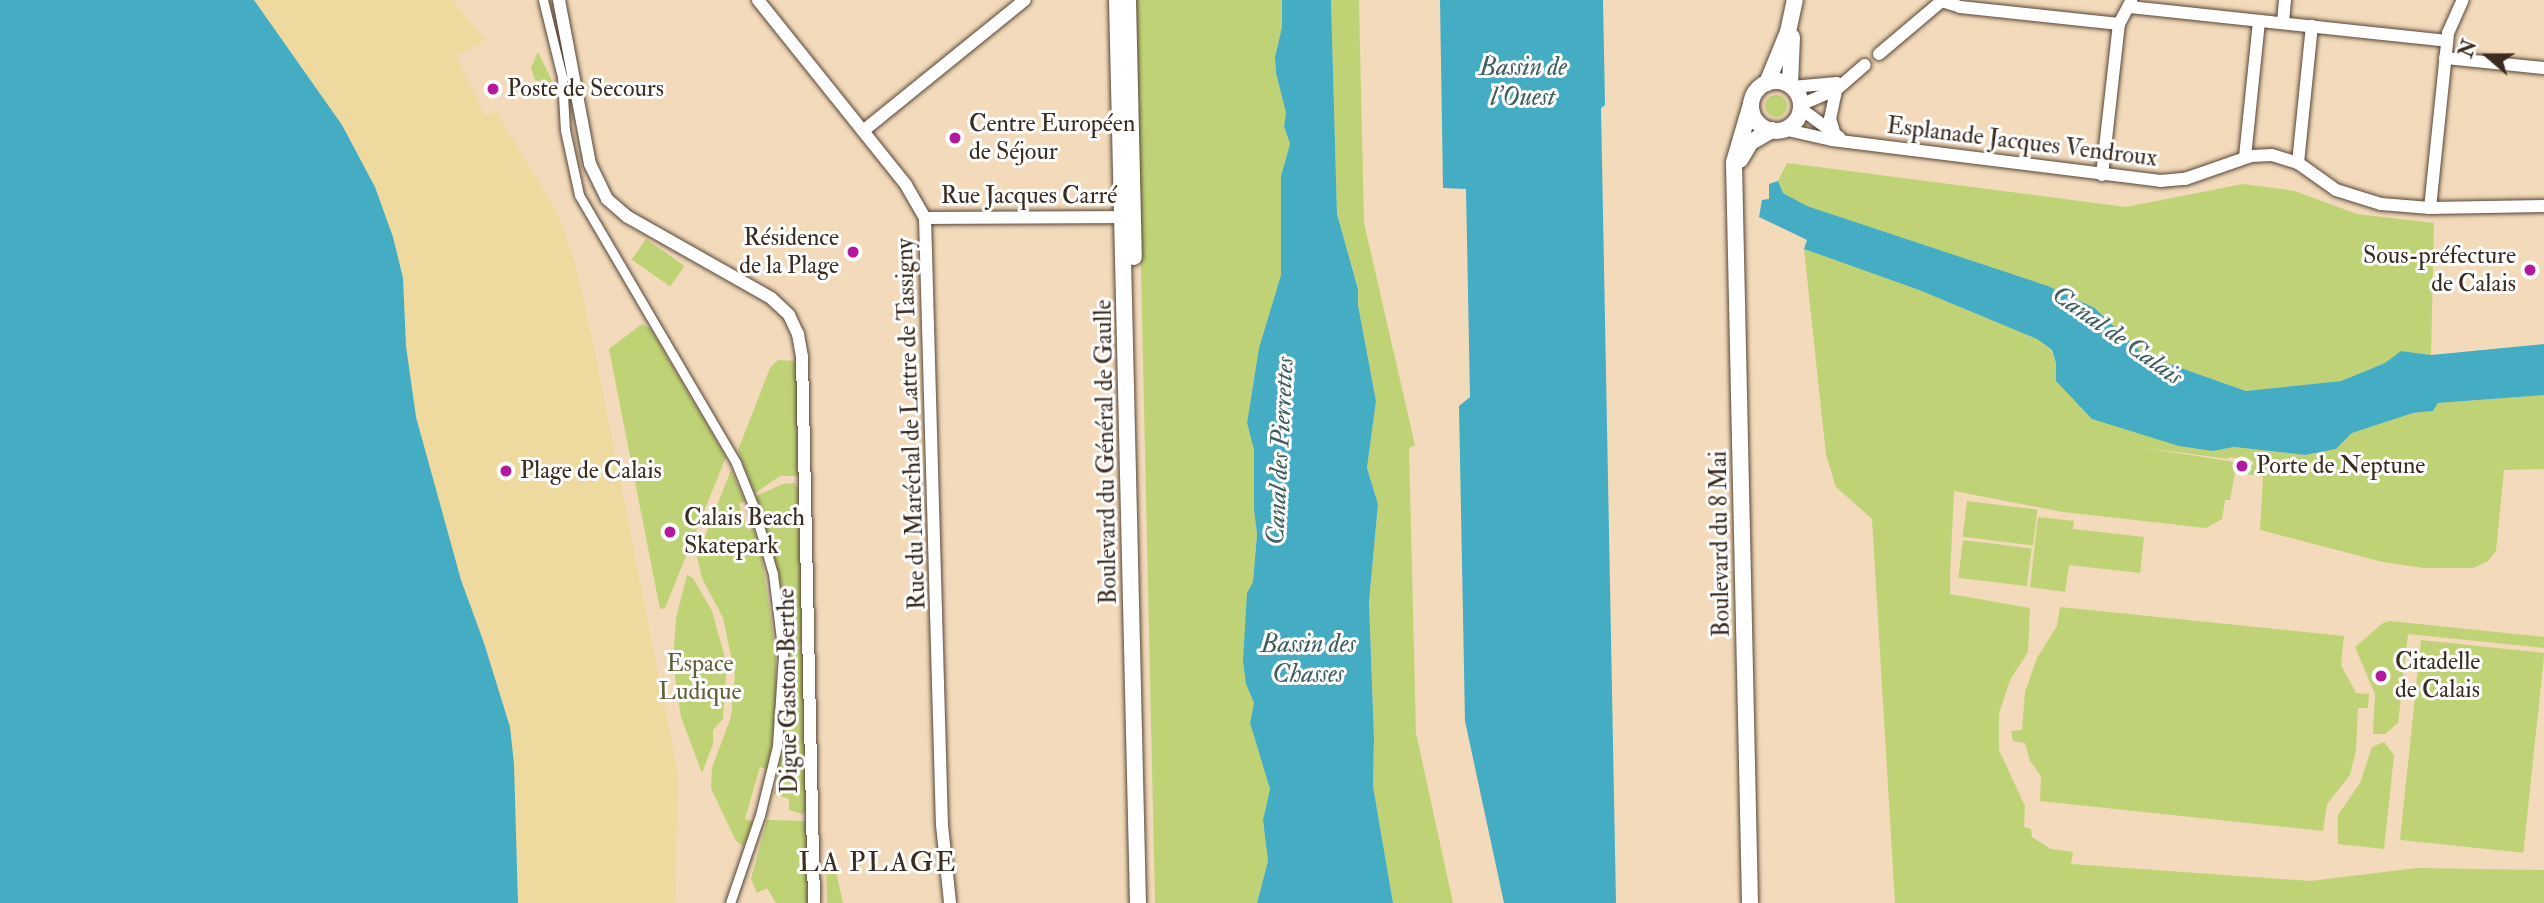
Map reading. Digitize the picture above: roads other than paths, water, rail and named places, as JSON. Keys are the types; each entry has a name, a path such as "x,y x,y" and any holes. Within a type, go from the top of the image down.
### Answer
{"street":[{"name":"Digue Gaston Berthe","path":"559,0 590,164 607,199 628,217 779,303 789,315 798,334 802,357 814,903"},
{"name":"Rue du Maréchal de Lattre de Tassigny","path":"758,0 906,185 925,218 942,825 950,903"},
{"path":"863,131 1024,0"},
{"name":"Boulevard du Général de Gaulle","path":"1117,0 1127,217 1148,903"},
{"name":"Boulevard du Général de Gaulle","path":"1128,0 1127,217 1138,903"},
{"path":"2283,23 2285,0"},
{"path":"2430,208 2447,41 2452,21 2463,0"},
{"name":"Digue Gaston Berthe","path":"544,1 562,77 565,130 579,195 732,453 754,505 773,574 783,655 779,736 764,803 730,903"},
{"path":"1879,54 1943,1 1961,7 2119,23"},
{"path":"2102,175 2119,23 2130,4 2447,41"},
{"path":"1794,7 1767,83 1756,92 1751,104 1758,122 1777,130 1794,122 1800,107 1836,90 1865,65"},
{"path":"1794,7 1791,86 1800,107"},
{"path":"2245,158 2259,21"},
{"path":"2298,163 2312,26"},
{"path":"2445,58 2544,68"},
{"path":"1767,83 1781,81 1791,86 1823,86 1847,79"},
{"path":"1835,135 1830,119 1836,90"},
{"name":"Boulevard du 8 Mai","path":"1750,903 1734,154 1751,104"},
{"name":"Esplanade Jacques Vendroux","path":"1800,107 1835,135 1856,142"},
{"name":"Esplanade Jacques Vendroux","path":"1777,130 2102,175 2173,181 2199,176 2245,158 2272,155 2298,163 2336,190 2359,199 2430,208 2544,206"},
{"name":"Boulevard du 8 Mai","path":"1736,184 1745,150 1758,136 1777,130"},
{"name":"Rue Jacques Carré","path":"925,218 1127,217"}],"water":[{"path":"0,0 254,0 342,125 375,187 393,237 403,278 406,346 416,417 461,580 510,727 514,764 518,903 0,903"},
{"name":"Bassin des Chasses","path":"1282,0 1331,0 1337,214 1358,289 1358,305 1376,401 1367,468 1378,504 1369,602 1373,786 1393,903 1257,903 1268,861 1263,820 1270,789 1250,723 1254,703 1246,684 1243,661 1247,593 1253,582 1257,534 1254,510 1254,450 1247,423 1259,348 1281,275 1281,176 1290,144 1284,126 1286,113 1276,73 1275,57 1282,27"},
{"name":"Bassin de l'Ouest","path":"1440,0 1603,0 1605,105 1601,108 1616,903 1504,903 1465,721 1459,406 1470,397 1466,189 1443,188"},
{"name":"Canal de Calais","path":"1778,181 1783,193 1807,206 2048,286 2095,308 2144,355 2246,391 2341,381 2385,363 2401,351 2431,355 2544,344 2544,395 2438,403 2433,411 2413,413 2352,433 2336,449 2305,455 2234,447 2213,451 2179,446 2092,419 2056,381 2056,363 2052,350 2037,339 1919,290 1804,249 1807,240 1759,217 1762,200 1769,199 1769,184"}],"place":[{"name":"Poste de Secours","path":"493,89"},
{"name":"Centre Européen de Séjour","path":"955,138"},
{"name":"Résidence de la Plage","path":"853,252"},
{"name":"Sous-préfecture de Calais","path":"2530,270"},
{"name":"Porte de Neptune","path":"2242,466"},
{"name":"Plage de Calais","path":"506,471"},
{"name":"Calais Beach Skatepark","path":"670,532"},
{"name":"Citadelle de Calais","path":"2381,676"}],"district":[{"name":"LA PLAGE","path":"878,863"}],"water label":[{"name":"Canal des Pierrettes","path":"1281,451"}],"park label":[{"name":"Espace Ludique","path":"700,678"}]}
